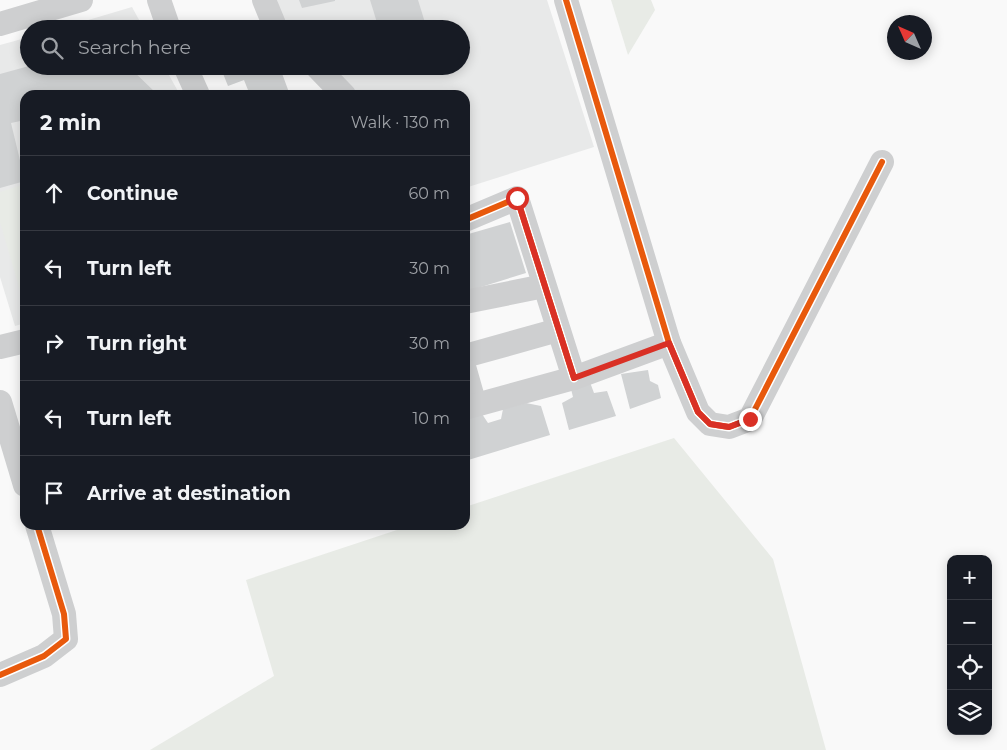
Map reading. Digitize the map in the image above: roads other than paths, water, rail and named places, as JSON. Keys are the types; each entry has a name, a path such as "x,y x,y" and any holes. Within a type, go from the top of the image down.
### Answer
{"street":[{"path":"0,24 81,0"},
{"path":"158,0 166,20"},
{"path":"264,0 272,20"},
{"path":"566,0 669,343 698,412 710,424 729,427 750,419 882,162"},
{"path":"188,75 196,90"},
{"path":"325,75 339,90"},
{"path":"470,218 517,198 574,378"},
{"path":"470,301 544,286"},
{"path":"470,355 558,330"},
{"path":"0,347 20,342"},
{"path":"470,407 574,378 669,343"},
{"path":"0,402 20,468"},
{"path":"0,675 44,656 66,639 64,614 39,530"}]}
